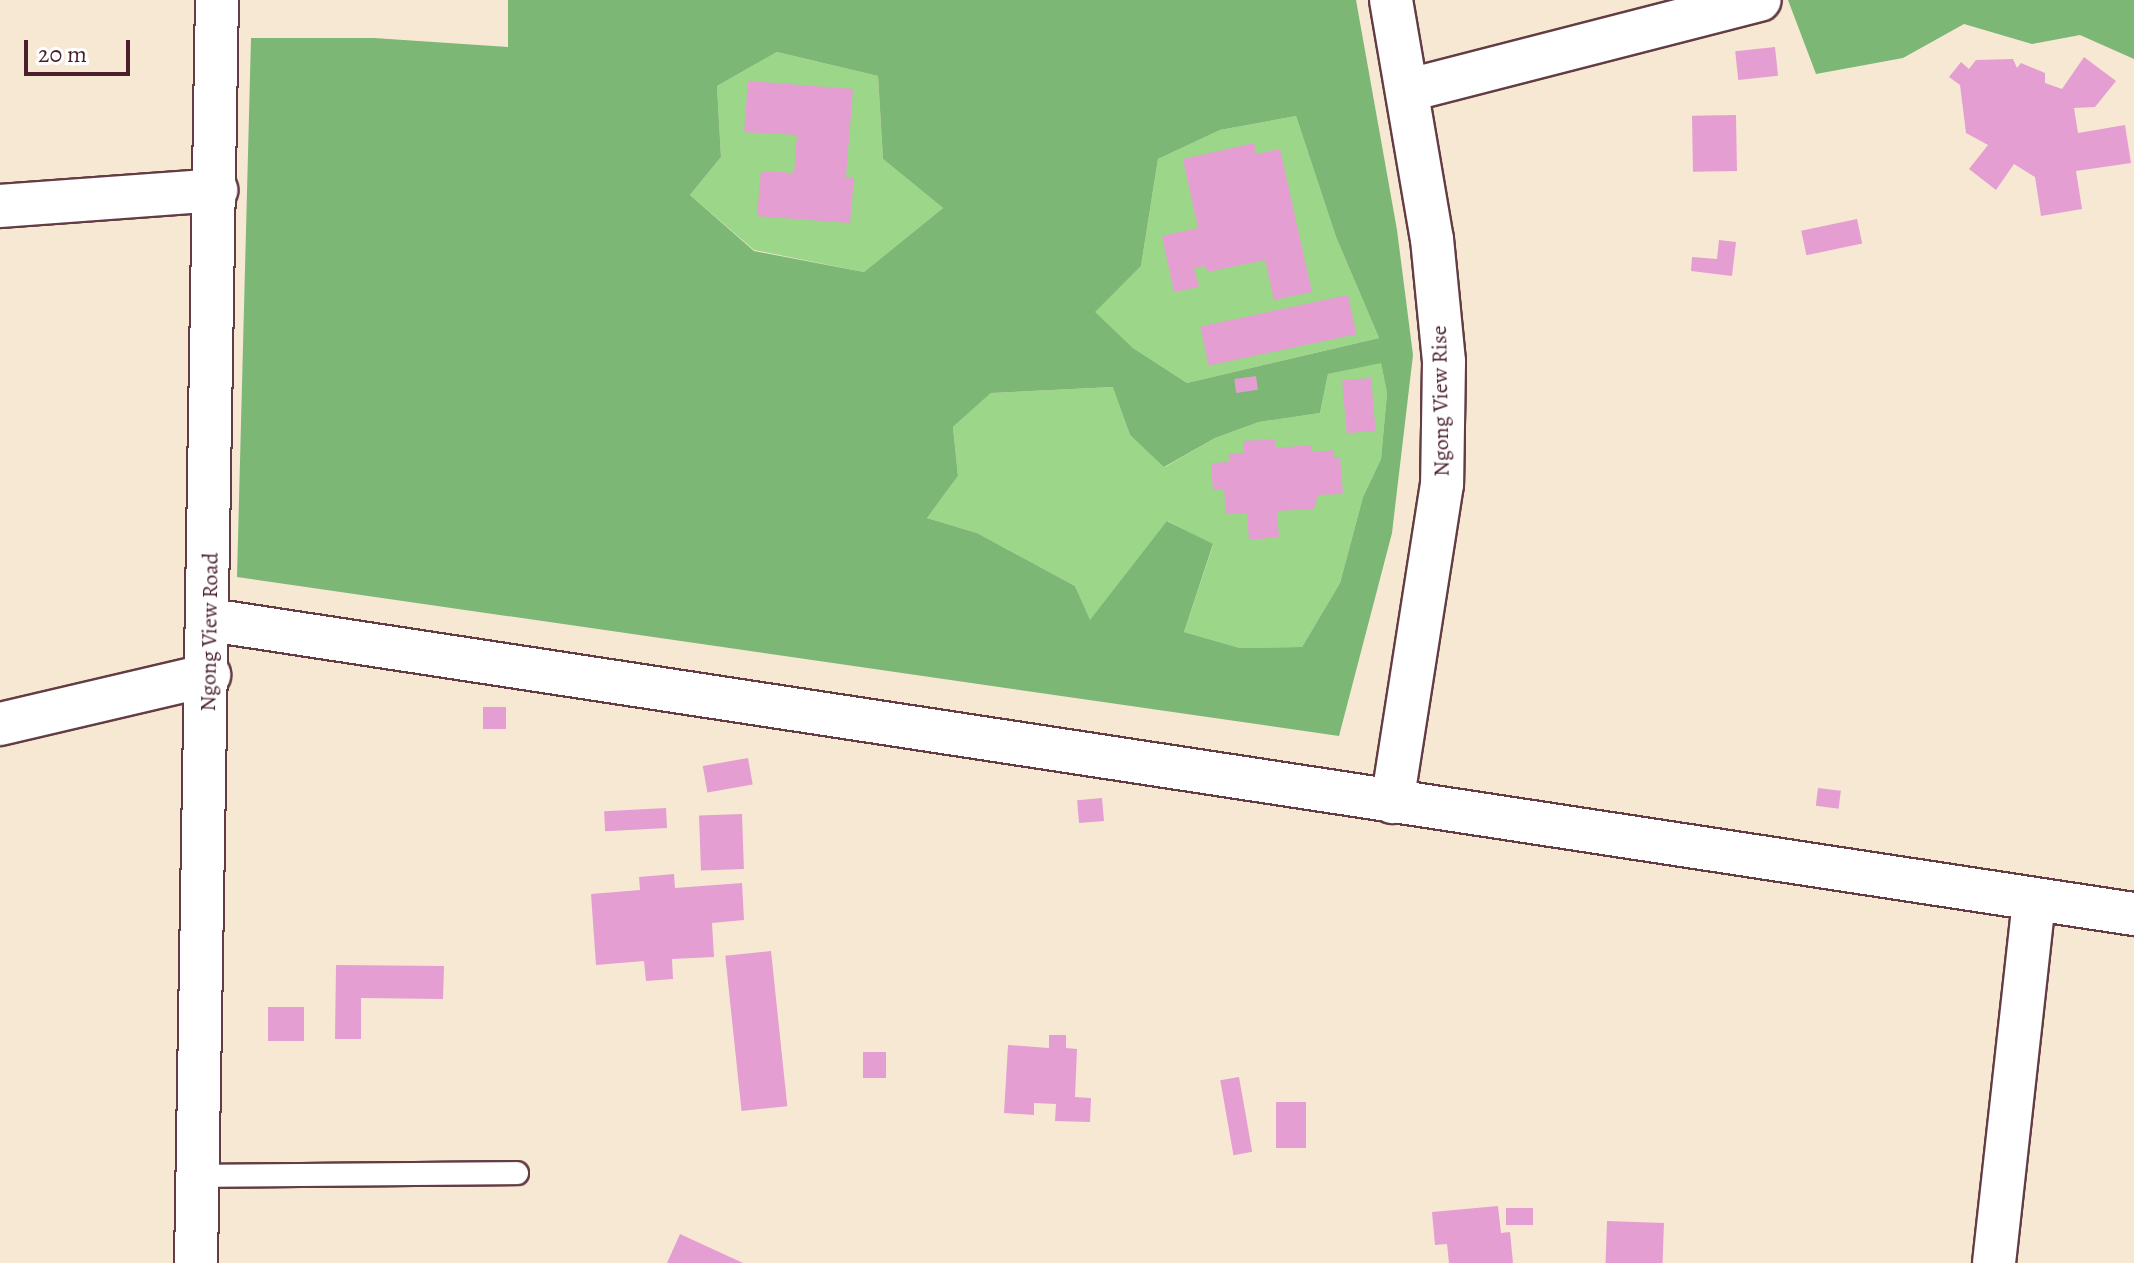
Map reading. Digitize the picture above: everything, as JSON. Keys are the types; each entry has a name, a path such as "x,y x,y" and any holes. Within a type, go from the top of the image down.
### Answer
{"street":[{"name":"Ngong View Road","path":"196,1263 210,620 217,0"},
{"name":"Ngong View Rise","path":"1391,0 1409,90 1444,362 1442,484 1392,802"},
{"path":"1409,90 1760,0"},
{"path":"0,206 216,190"},
{"path":"210,620 2134,914"},
{"path":"0,724 209,675"},
{"path":"1994,1263 2034,901"}],"lane":[{"path":"198,1176 517,1173"}],"green space":[{"path":"508,0 1356,0 1397,230 1413,355 1392,533 1339,736 237,577 251,38 374,38 508,47","holes":["777,52 878,76 883,159 943,208 864,272 754,251 690,195 721,157 717,86","1296,116 1336,237 1379,338 1187,383 1133,348 1095,312 1141,266 1158,159 1220,130","1381,363 1387,393 1381,459 1363,497 1340,583 1302,647 1240,648 1184,632 1213,544 1167,521 1090,620 1075,586 977,533 927,518 958,476 953,427 991,393 1113,387 1130,435 1164,467 1215,438 1259,422 1320,413 1328,374"]},
{"path":"1788,0 2134,0 2134,59 2080,35 2032,44 1964,24 1903,58 1816,74"},
{"path":"777,52 878,76 883,159 943,208 864,272 754,250 690,195 721,157 717,86"},
{"path":"1296,116 1336,237 1379,338 1187,383 1133,348 1094,312 1141,266 1158,159 1220,130"},
{"path":"1381,362 1387,393 1381,459 1363,497 1340,583 1302,647 1240,648 1184,632 1213,545 1168,521 1090,621 1075,586 977,533 927,518 958,476 953,427 991,393 1114,387 1130,435 1165,467 1215,438 1259,422 1320,413 1328,374"}],"building":[{"path":"1775,47 1778,76 1738,80 1735,51"},
{"path":"2084,57 2116,81 2095,107 2074,108 2078,133 2125,125 2131,163 2076,171 2082,209 2041,216 2035,177 2014,164 1996,190 1969,169 1988,145 1966,133 1960,85 1949,77 1961,62 1969,69 1976,60 2013,59 2017,68 2021,63 2045,73 2045,83 2062,89"},
{"path":"748,81 853,89 846,177 854,178 850,223 757,216 761,171 794,173 797,135 744,132"},
{"path":"1736,115 1737,171 1693,172 1692,116"},
{"path":"1254,143 1256,154 1280,149 1312,292 1274,300 1265,260 1207,272 1206,266 1194,268 1199,287 1174,292 1162,236 1198,228 1183,159"},
{"path":"1857,219 1862,243 1806,255 1801,231"},
{"path":"1719,240 1736,242 1732,276 1691,271 1692,257 1717,259"},
{"path":"1348,295 1356,334 1209,366 1200,326"},
{"path":"1256,376 1258,390 1236,393 1234,379"},
{"path":"1371,378 1376,431 1347,433 1342,381"},
{"path":"1275,439 1275,448 1312,445 1312,452 1334,450 1334,457 1340,457 1343,494 1318,495 1314,509 1277,511 1279,537 1249,540 1247,513 1226,514 1224,489 1213,490 1211,463 1230,462 1229,454 1244,453 1243,441"},
{"path":"483,707 506,707 506,729 483,729"},
{"path":"748,758 753,785 707,793 703,766"},
{"path":"1818,788 1841,791 1839,809 1816,806"},
{"path":"1102,798 1104,821 1079,823 1077,800"},
{"path":"666,808 667,828 605,831 604,811"},
{"path":"742,814 744,869 701,870 699,816"},
{"path":"674,874 675,888 742,883 744,920 712,923 714,957 672,959 673,979 646,981 644,961 596,965 591,894 640,890 639,877"},
{"path":"771,951 787,1106 742,1111 725,956"},
{"path":"336,965 444,966 443,999 361,998 361,1039 335,1039"},
{"path":"268,1007 304,1007 304,1041 268,1041"},
{"path":"1049,1035 1066,1035 1066,1048 1077,1049 1075,1097 1091,1098 1090,1122 1055,1121 1056,1104 1034,1103 1034,1115 1004,1113 1008,1045 1049,1048"},
{"path":"863,1052 886,1052 886,1078 863,1078"},
{"path":"1239,1077 1252,1152 1233,1155 1220,1080"},
{"path":"1276,1102 1306,1102 1306,1148 1276,1148"},
{"path":"1498,1206 1501,1233 1510,1232 1513,1263 1449,1263 1447,1244 1435,1245 1432,1212"},
{"path":"1506,1208 1533,1208 1533,1225 1506,1225"},
{"path":"1607,1221 1664,1223 1663,1263 1606,1263"},
{"path":"680,1234 743,1263 667,1263"}]}
